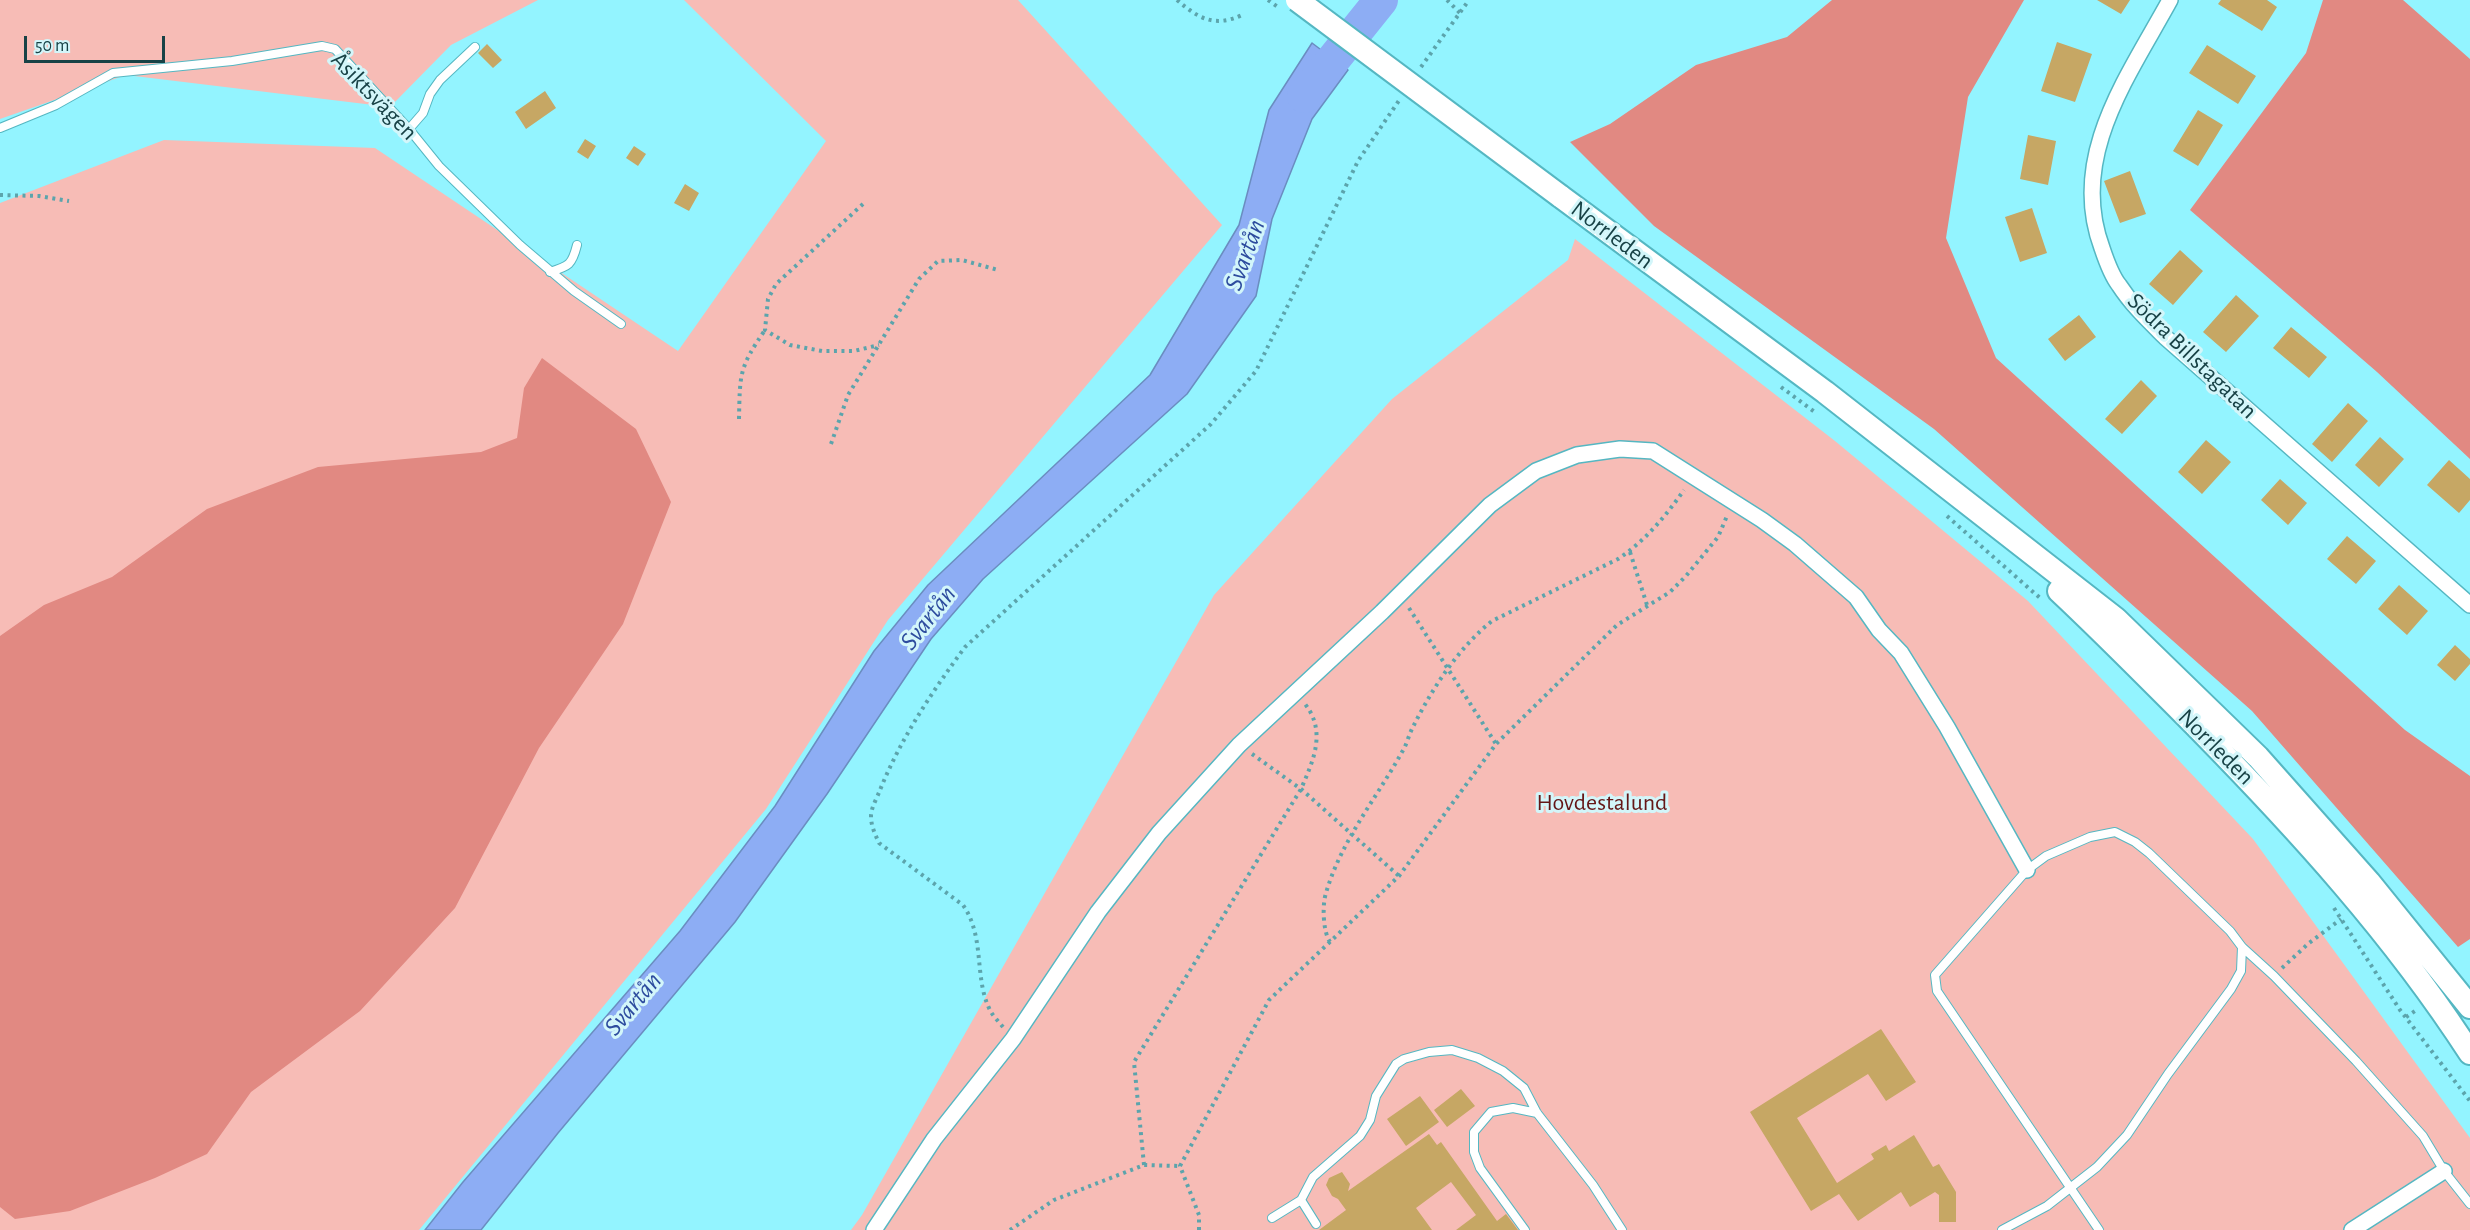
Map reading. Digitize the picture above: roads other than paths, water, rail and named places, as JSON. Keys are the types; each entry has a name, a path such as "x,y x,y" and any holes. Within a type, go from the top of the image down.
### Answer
{"main road":[{"name":"Norrleden","path":"1297,0 1928,470 2116,619 2193,691 2258,757 2361,873 2467,999"},
{"name":"Norrleden","path":"1928,470 2100,628 2259,791 2352,895 2413,972 2466,1031 2470,1053"}],"street":[{"name":"Södra Billstagatan","path":"2170,0 2108,117 2092,168 2091,206 2094,227 2117,283 2136,308 2165,337 2470,605"},
{"path":"874,1230 934,1139 1013,1039 1098,912 1159,833 1239,745 1400,595 1490,505 1536,471 1577,455 1631,450 1653,451 1796,544 1856,597 1879,630 1901,653 1947,727 2027,870"},
{"path":"2352,1230 2444,1170"}],"lane":[{"name":"Åsiktsvägen","path":"0,129 56,105 113,73 232,62 321,46 335,49 409,129 439,166 550,272 621,324"},
{"path":"409,129 423,113 430,94 440,80 475,47"},
{"path":"550,272 565,267 573,261 577,245"},
{"path":"2098,1230 1937,991 1934,980 1935,975 2027,870 2046,856 2070,844 2115,832 2135,842 2149,853 2230,931 2242,947 2274,976 2356,1061 2423,1136 2444,1170 2470,1204"},
{"path":"2002,1230 2048,1206 2097,1167 2127,1135 2168,1074 2231,989 2241,971 2242,947"},
{"path":"1272,1218 1300,1200 1313,1177 1360,1136 1370,1120 1376,1096 1396,1064 1404,1059 1429,1052 1452,1050 1478,1058 1503,1071 1524,1088 1538,1113 1593,1185 1622,1230"},
{"path":"1525,1230 1480,1168 1474,1152 1474,1132 1491,1112 1513,1108 1538,1113"},
{"path":"1300,1200 1316,1224"}],"water":[{"path":"1312,43 1348,70 1312,119 1272,219 1256,296 1187,394 983,579 931,639 827,794 735,922 558,1133 481,1230 425,1230 463,1182 680,931 775,806 874,651 928,585 1150,375 1239,225 1269,110"}],"waterway":[{"name":"Svartån","path":"1304,96 1381,0"}],"park label":[{"name":"Hovdestalund","path":"1602,803"}]}
